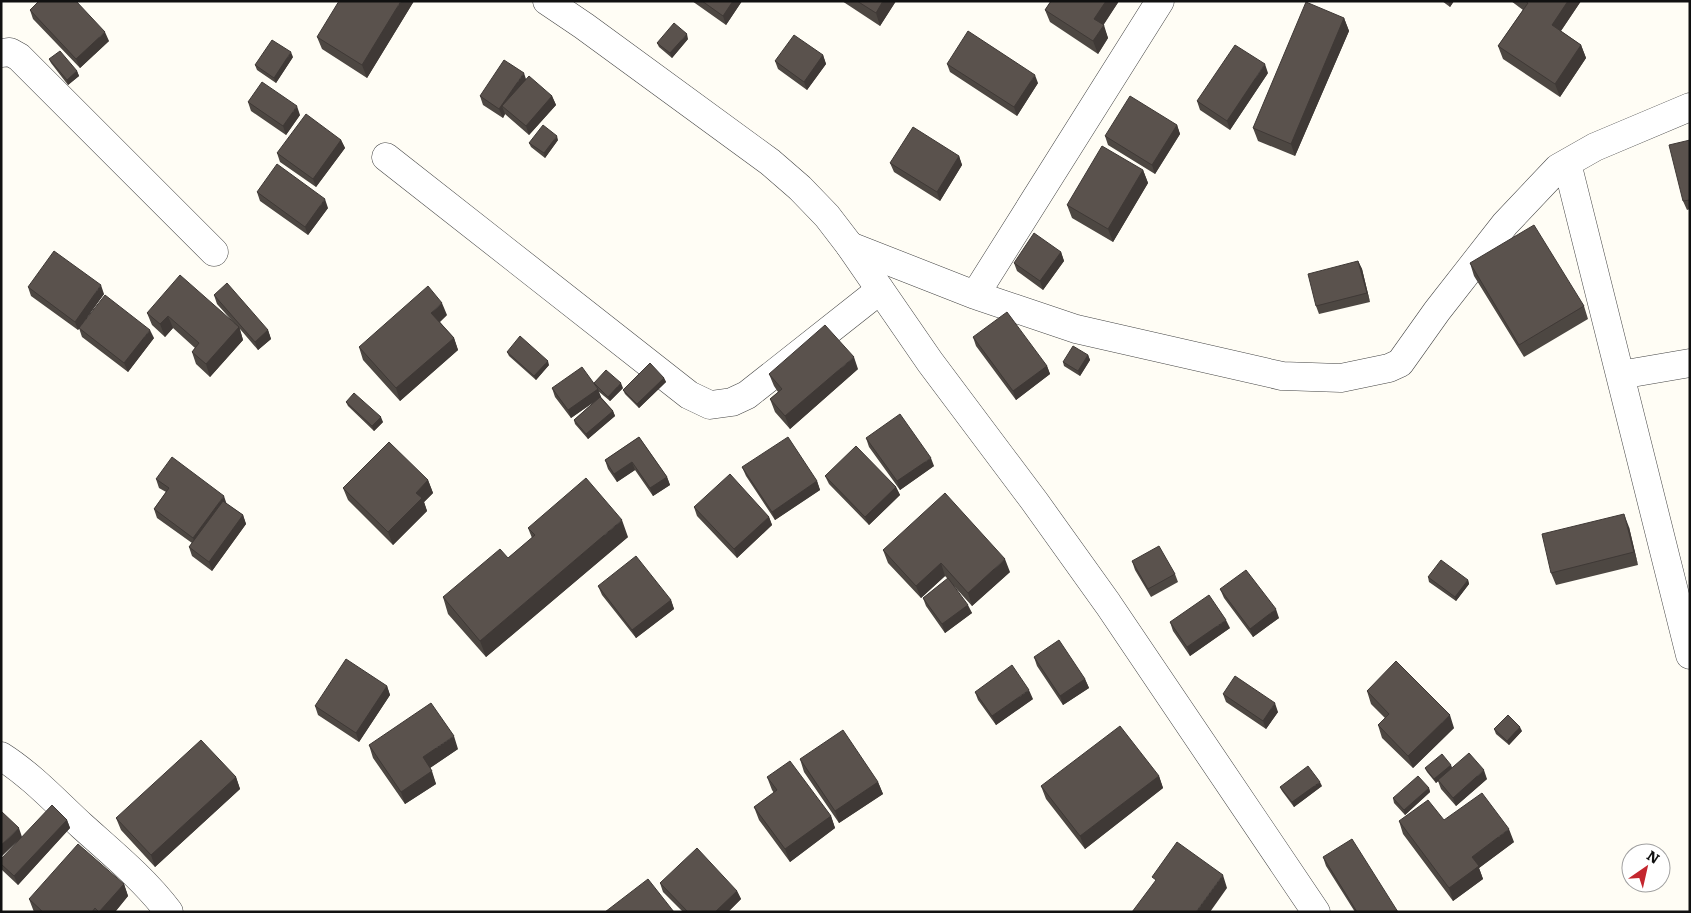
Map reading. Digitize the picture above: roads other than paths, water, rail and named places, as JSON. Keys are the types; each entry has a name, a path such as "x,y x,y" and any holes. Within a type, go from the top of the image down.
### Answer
{"street":[{"path":"547,1 770,162 827,216 930,362 1035,502 1108,604 1316,912"},
{"path":"975,295 1160,1"},
{"path":"1,53 10,52 19,57 214,252"},
{"path":"850,246 975,295 1076,329 1282,376 1341,378 1374,372 1400,363 1437,311 1505,224 1558,168 1596,147 1690,107"},
{"path":"386,157 689,395 710,405 732,402 747,395 880,290"},
{"path":"1567,163 1690,655"},
{"path":"1620,375 1690,363"},
{"path":"1,756 18,766 87,830 156,895 169,912"}]}
